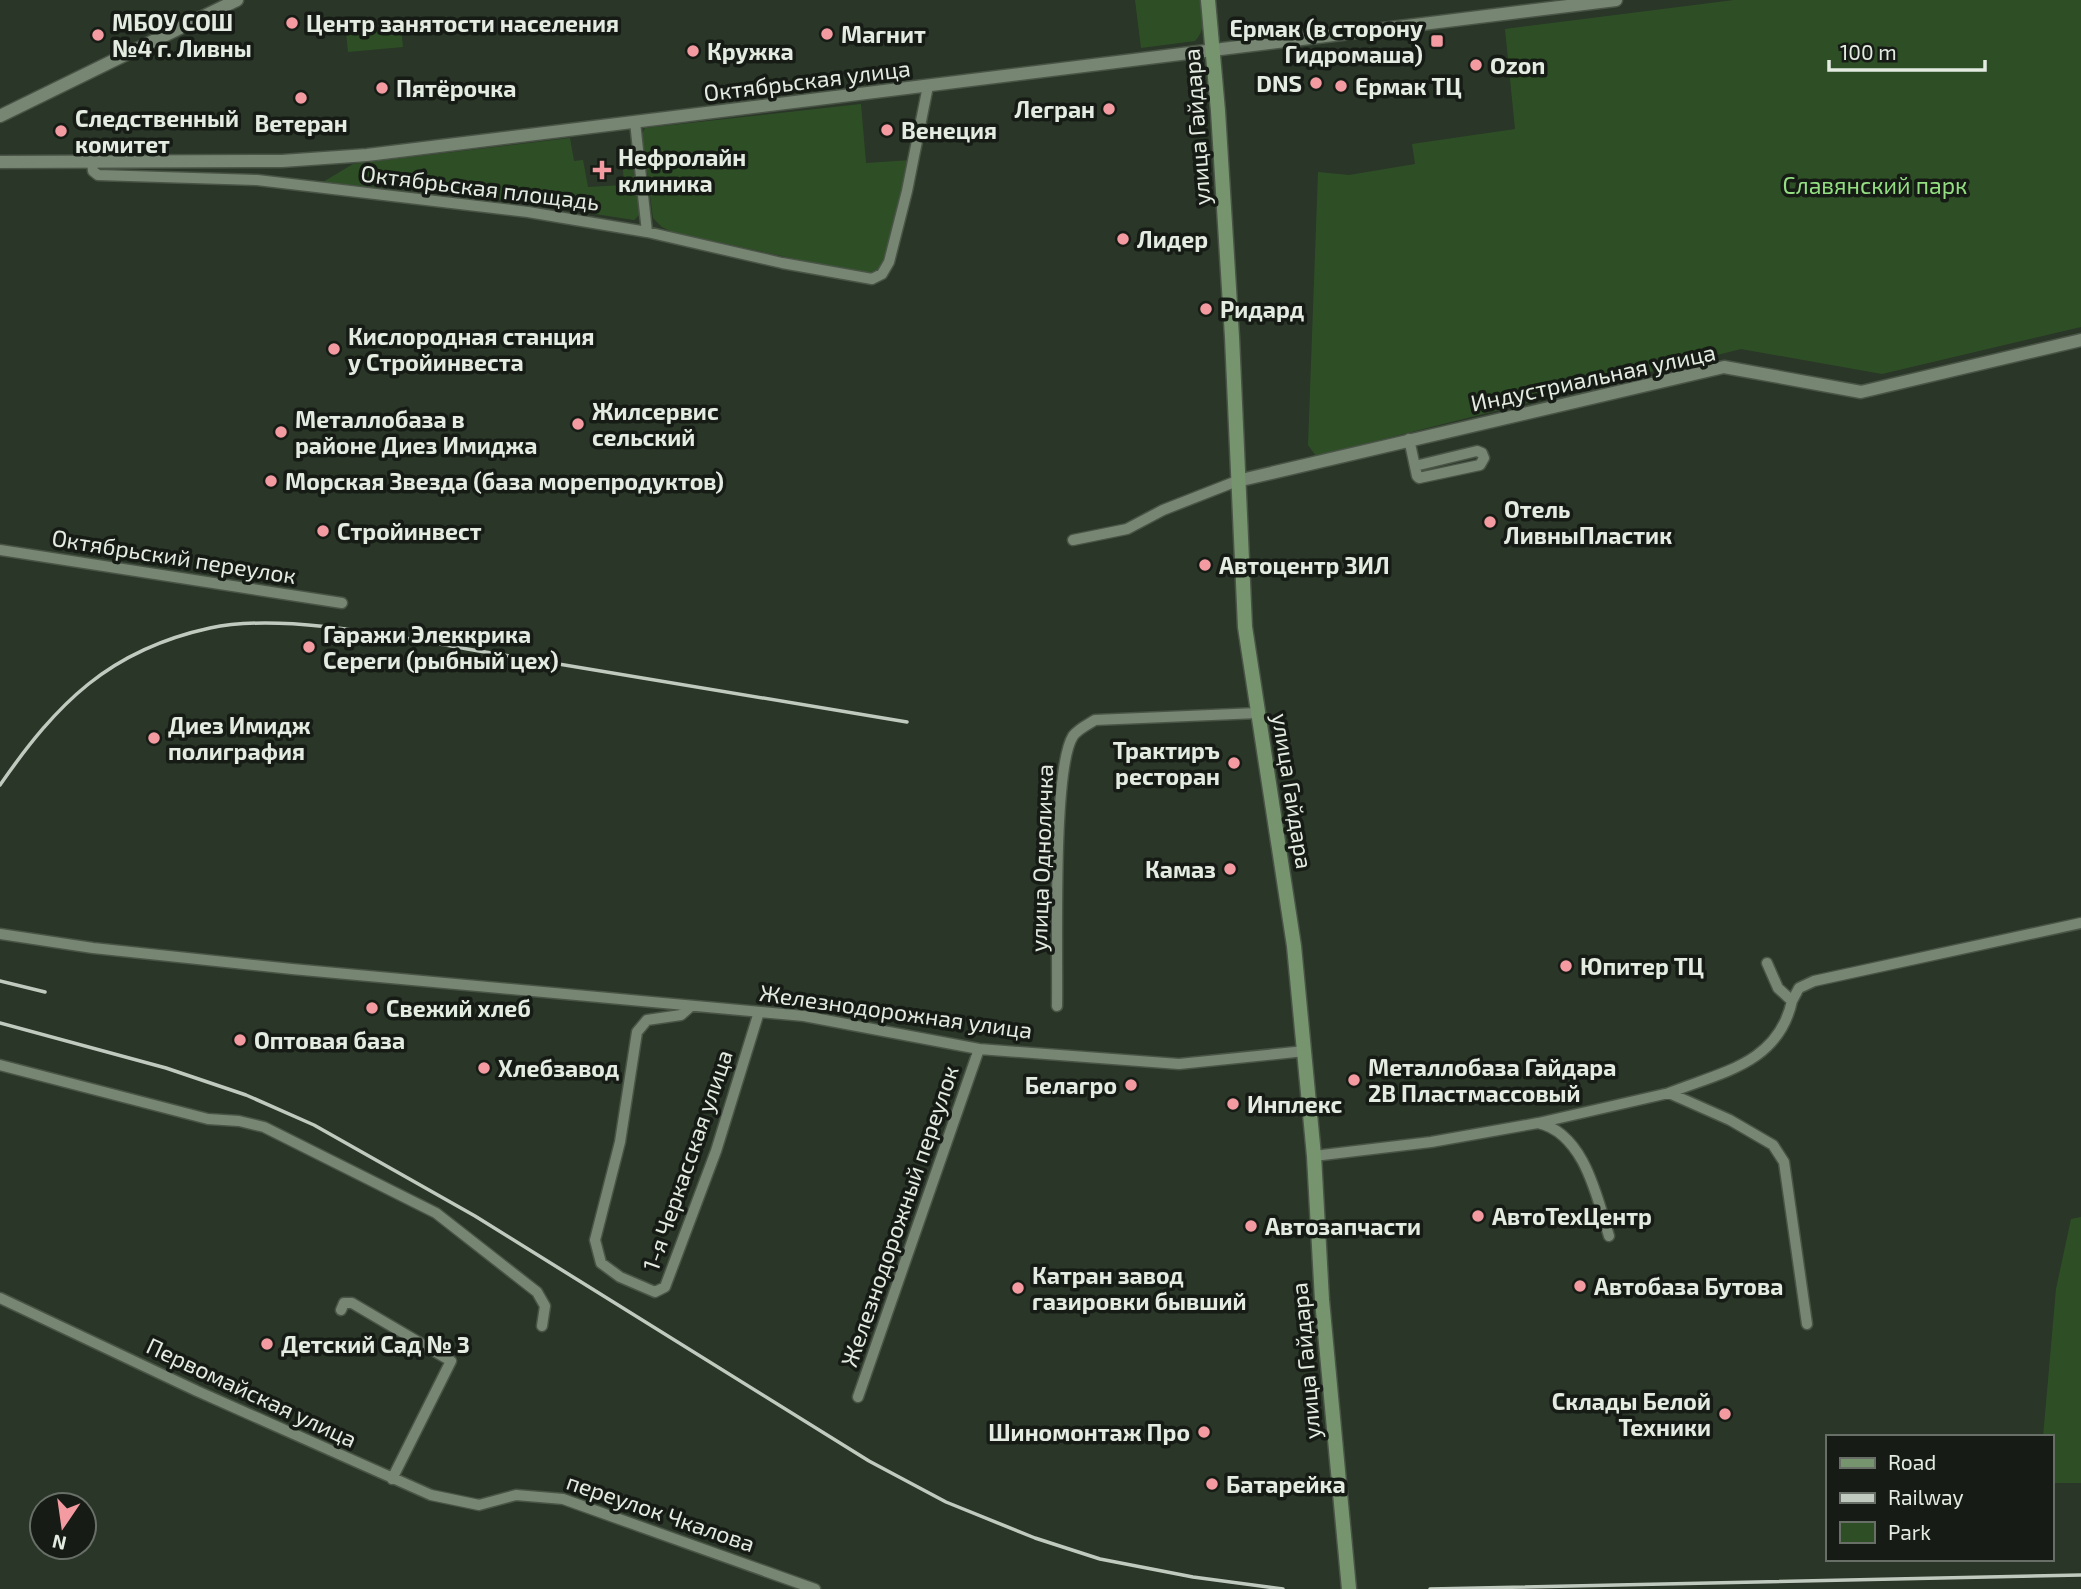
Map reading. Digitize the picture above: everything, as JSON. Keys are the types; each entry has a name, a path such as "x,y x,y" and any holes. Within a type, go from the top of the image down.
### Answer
{"main road":[{"name":"улица Гайдара","path":"1208,0 1214,51 1233,337 1245,627 1294,946 1314,1156 1322,1300 1349,1589"}],"street":[{"path":"0,116 237,0"},
{"name":"Октябрьская улица","path":"0,162 282,161 367,155 1616,0"},
{"name":"Октябрьская площадь","path":"92,162 93,171 98,175 257,180 528,212 647,232 863,279 881,274 889,262 907,191 928,86"},
{"path":"635,122 647,232"},
{"name":"Индустриальная улица","path":"1237,481 1724,368 1861,392 2081,340"},
{"path":"1409,439 1417,476 1422,478 1480,465 1484,458 1482,453 1477,451 1415,466"},
{"path":"1073,540 1127,529 1163,510 1237,481"},
{"name":"Октябрьский переулок","path":"0,550 342,603"},
{"name":"улица Одноличка","path":"1057,1006 1060,803 1065,759 1073,736 1095,720 1258,713"},
{"path":"1314,1156 1431,1142 1538,1123 1669,1093 1738,1065 1766,1049 1782,1030 1791,1001 1799,988 1814,981 2081,923"},
{"name":"Железнодорожная улица","path":"0,934 93,948 292,969 804,1016 979,1049 1179,1065 1305,1051"},
{"path":"1767,963 1778,988 1791,1001"},
{"name":"1-я Черкасская улица","path":"690,1007 681,1015 647,1020 637,1032 620,1142 596,1229 596,1252 601,1263 620,1277 655,1292 665,1287 716,1151 759,1012"},
{"name":"Железнодорожный переулок","path":"858,1397 979,1049"},
{"path":"0,1065 208,1119 239,1121 264,1127 436,1213 543,1297 546,1311 542,1326"},
{"path":"1669,1093 1730,1120 1773,1145 1780,1153 1784,1162 1807,1324"},
{"path":"1538,1123 1553,1127 1584,1166 1609,1236"},
{"name":"Первомайская улица","path":"0,1298 392,1479 431,1495 479,1505 491,1504"},
{"path":"341,1310 344,1303 352,1303 451,1361 392,1479"},
{"name":"переулок Чкалова","path":"491,1504 516,1495 563,1499 815,1589"}],"green space":[{"path":"1135,0 1201,0 1203,22 1199,37 1195,41 1141,48"},
{"name":"Славянский парк","path":"1734,0 2081,0 2081,327 1882,374 1741,349 1316,456 1308,445 1318,172 1349,175 1415,164 1412,144 1515,129 1505,29"},
{"path":"401,28 403,47 348,52 346,32"},
{"path":"861,104 866,163 911,160 885,264 869,275 672,232 653,218 642,134 645,128"},
{"path":"570,138 574,161 583,160 588,187 624,185 622,155 635,155 640,214 634,220 490,198 323,182 353,164"},
{"path":"2081,1217 2081,1483 2053,1483 2053,1435 2043,1435 2056,1289 2071,1219"}],"railway":[{"path":"0,785 65,705 88,684 114,666 143,650 174,638 210,628 239,624 307,625 380,634 907,722"},
{"path":"0,981 45,992"},
{"path":"0,1023 166,1068 246,1095 314,1125 475,1216 869,1461 946,1502 1035,1538 1100,1559 1193,1577 1283,1589"},
{"path":"1430,1589 2081,1575"}],"place":[{"name":"Центр занятости населения","path":"292,23"},
{"name":"Магнит","path":"827,34"},
{"name":"МБОУ СОШ №4 г. Ливны","path":"98,35"},
{"name":"Ермак (в сторону Гидромаша)","path":"1437,41"},
{"name":"Кружка","path":"693,51"},
{"name":"Ozon","path":"1476,65"},
{"name":"DNS","path":"1316,83"},
{"name":"Ермак ТЦ","path":"1341,86"},
{"name":"Пятёрочка","path":"382,88"},
{"name":"Ветеран","path":"301,98"},
{"name":"Легран","path":"1109,109"},
{"name":"Венеция","path":"887,130"},
{"name":"Следственный комитет","path":"61,131"},
{"name":"Нефролайн клиника","path":"602,170"},
{"name":"Лидер","path":"1123,239"},
{"name":"Ридард","path":"1206,309"},
{"name":"Кислородная станция у Стройинвеста","path":"334,349"},
{"name":"Жилсервис сельский","path":"578,424"},
{"name":"Металлобаза в районе Диез Имиджа","path":"281,432"},
{"name":"Морская Звезда (база морепродуктов)","path":"271,481"},
{"name":"Отель ЛивныПластик","path":"1490,522"},
{"name":"Стройинвест","path":"323,531"},
{"name":"Автоцентр ЗИЛ","path":"1205,565"},
{"name":"Гаражи Элеккрика Сереги (рыбный цех)","path":"309,647"},
{"name":"Диез Имидж полиграфия","path":"154,738"},
{"name":"Трактиръ ресторан","path":"1234,763"},
{"name":"Камаз","path":"1230,869"},
{"name":"Юпитер ТЦ","path":"1566,966"},
{"name":"Свежий хлеб","path":"372,1008"},
{"name":"Оптовая база","path":"240,1040"},
{"name":"Хлебзавод","path":"484,1068"},
{"name":"Металлобаза Гайдара 2В Пластмассовый","path":"1354,1080"},
{"name":"Белагро","path":"1131,1085"},
{"name":"Инплекс","path":"1233,1104"},
{"name":"АвтоТехЦентр","path":"1478,1216"},
{"name":"Автозапчасти","path":"1251,1226"},
{"name":"Автобаза Бутова","path":"1580,1286"},
{"name":"Катран завод газировки бывший","path":"1018,1288"},
{"name":"Детский Сад № 3","path":"267,1344"},
{"name":"Склады Белой Техники","path":"1725,1414"},
{"name":"Шиномонтаж Про","path":"1204,1432"},
{"name":"Батарейка","path":"1212,1484"}]}
